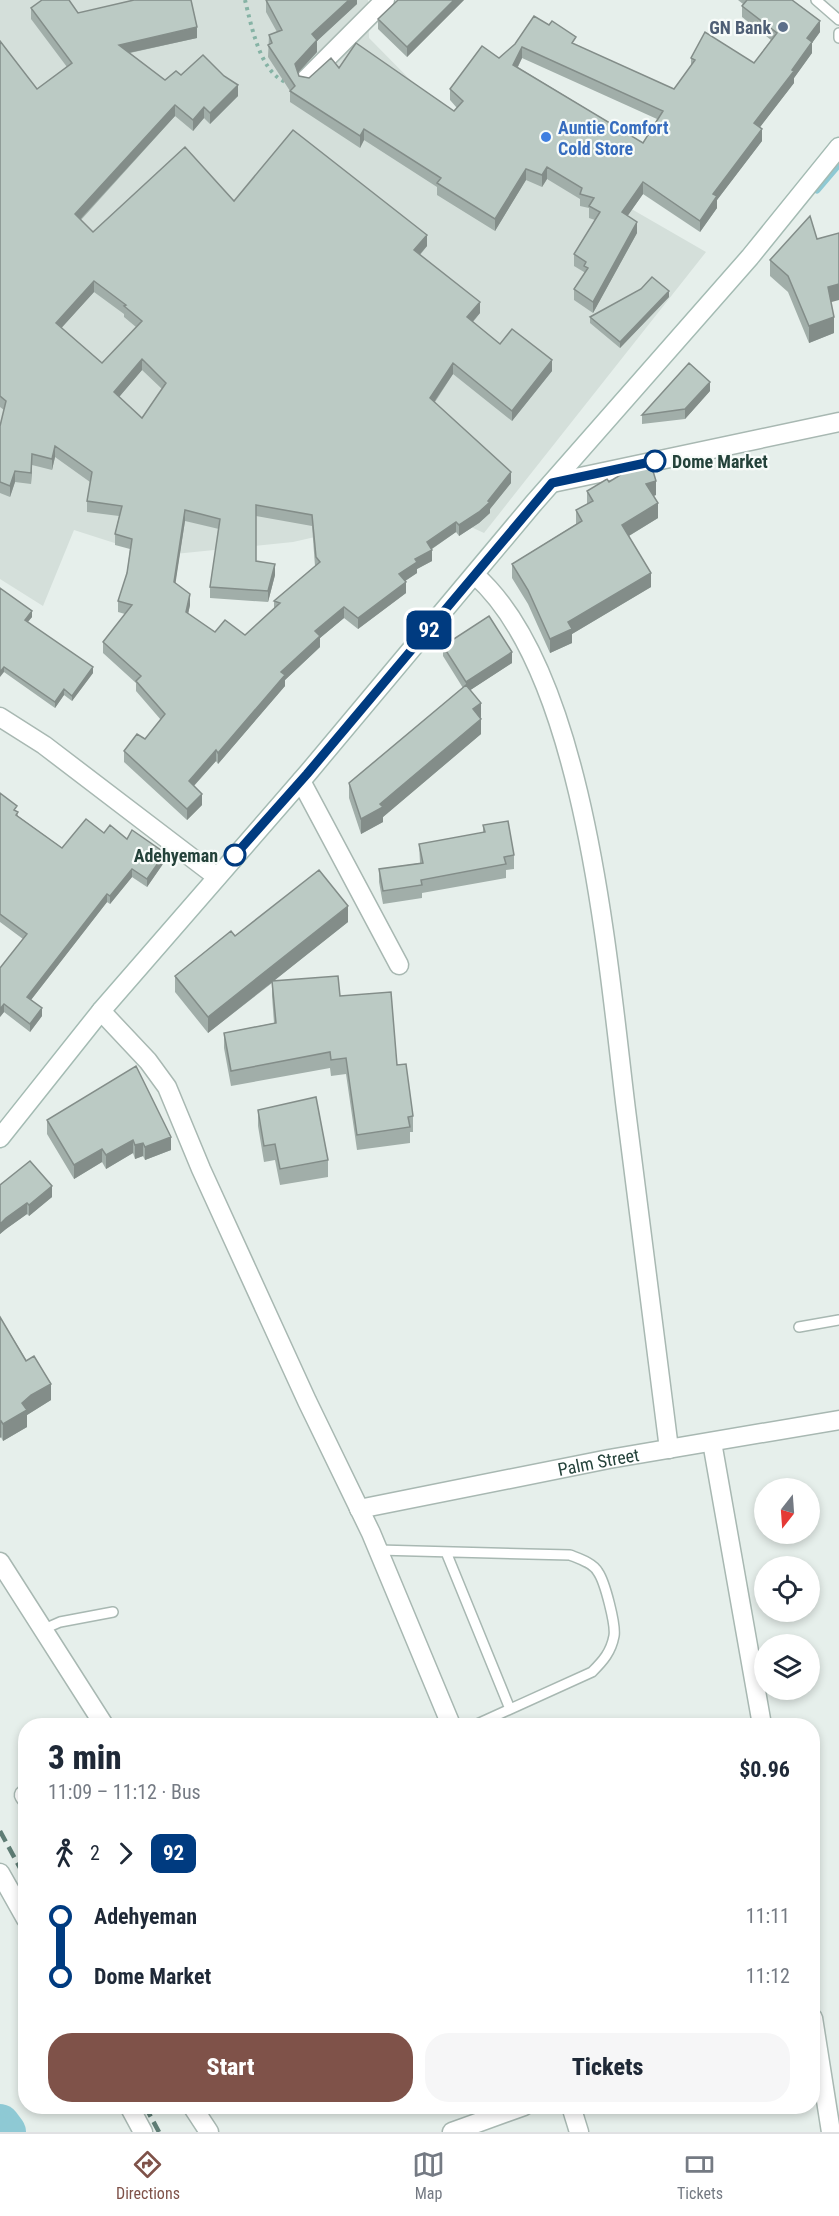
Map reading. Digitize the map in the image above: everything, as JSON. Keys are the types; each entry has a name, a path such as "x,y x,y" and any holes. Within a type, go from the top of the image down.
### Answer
{"street":[{"path":"306,79 385,0"},
{"path":"0,1138 101,1011 301,781 552,483 750,257 839,147"},
{"path":"552,483 839,423"},
{"path":"475,575 494,592 514,621 547,686 579,795 611,998 669,1449"},
{"path":"0,717 44,746 217,877"},
{"path":"301,781 399,966"},
{"path":"101,1011 148,1060 166,1087 201,1169 378,1550 448,1718"},
{"name":"Palm Street","path":"359,1509 669,1449 839,1420"},
{"path":"712,1442 761,1718"},
{"path":"0,1562 100,1718"},
{"path":"0,1873 18,1905"},
{"path":"820,2062 831,2132"},
{"path":"133,2114 143,2132"},
{"path":"197,2114 209,2132"},
{"path":"452,2132 502,2114"},
{"path":"573,2114 579,2132"}],"lane":[{"path":"816,0 839,20"},
{"path":"839,33 839,38"},
{"path":"799,1327 839,1320"},
{"path":"378,1550 570,1555 585,1561 598,1571 606,1591 615,1634 606,1658 592,1672 490,1718"},
{"path":"446,1552 510,1709"},
{"path":"44,1629 60,1622 114,1612"}],"path":[{"path":"245,0 258,46 276,77 285,82 306,79"}],"shaded area":[{"path":"0,0 368,0 369,38 497,168 602,192 706,252 484,533 434,510 293,542 155,556 74,530 43,606 0,579"}],"building":[{"path":"42,0 69,0 78,13 134,0 191,0 197,27 119,45 165,80 176,71 181,75 203,55 224,76 238,85 210,113 204,107 193,120 175,105 75,214 93,232 185,147 234,201 293,130 427,235 414,250 480,302 467,317 500,344 512,329 552,360 512,411 453,363 430,398 511,472 488,501 490,502 479,512 459,525 456,522 427,542 432,550 415,559 417,562 399,574 406,582 358,618 344,607 315,631 320,636 281,672 285,675 218,753 216,750 189,781 202,794 187,809 124,751 137,734 145,739 165,714 136,681 141,676 103,642 132,605 118,601 127,573 132,539 115,534 122,506 87,501 92,472 55,446 52,459 32,454 31,473 15,471 10,486 0,482 0,426 6,401 0,396 0,41 37,89 72,63 31,8","holes":["94,281 126,305 124,306 142,321 102,363 56,323","142,359 166,383 142,418 114,392","256,505 312,515 316,557 320,562 274,601 280,603 245,635 225,620 215,632 186,612 190,594 174,582 185,510 220,519 210,587 268,591 275,564 256,561"]},
{"path":"266,0 349,0 312,34 317,40 295,64 299,76 309,78 331,58 339,68 356,43 454,111 463,101 450,89 482,46 499,58 515,44 534,16 549,25 552,21 576,37 572,43 674,89 695,60 691,58 705,32 754,63 777,33 742,6 747,0 792,0 820,21 807,38 812,42 792,70 794,71 754,123 762,129 713,194 717,196 700,221 643,182 622,212 637,222 593,302 574,289 588,268 584,266 586,262 574,254 600,212 589,206 594,198 580,194 582,188 547,167 542,175 526,169 495,219 437,183 441,178 364,129 360,136 290,91 295,86 268,45 272,43 269,35 282,30","holes":["522,47 663,111 643,143 513,65"]},
{"path":"398,0 454,0 407,47 378,19"},
{"path":"810,216 817,239 839,233 839,284 828,287 834,317 809,326 788,276 770,260"},
{"path":"652,277 669,291 620,342 590,317 641,289"},
{"path":"689,363 710,382 685,409 642,415"},
{"path":"650,461 656,481 646,484 658,503 622,525 651,573 568,622 572,629 550,639 528,590 512,564 582,521 576,510 593,501 587,491 607,479 609,482 630,469"},
{"path":"0,588 32,611 25,620 93,667 72,696 64,689 55,702 4,667 0,672"},
{"path":"489,616 512,652 466,682 443,646"},
{"path":"466,685 481,703 473,709 481,719 380,804 383,807 361,819 349,783"},
{"path":"0,793 17,806 14,810 18,812 16,815 62,848 86,819 104,833 110,825 127,839 132,830 165,853 147,879 132,869 110,896 107,894 27,997 42,1008 30,1024 4,1004 0,1009 0,968 27,934 0,914"},
{"path":"508,821 514,855 504,857 506,864 421,880 422,885 383,891 379,869 423,863 419,844 485,832 483,825"},
{"path":"319,870 348,906 208,1017 175,976 231,931 235,936"},
{"path":"338,976 340,996 391,992 397,1065 406,1064 413,1116 408,1117 410,1127 357,1135 346,1058 331,1060 330,1052 231,1071 224,1033 276,1023 272,981"},
{"path":"136,1066 171,1137 145,1147 143,1143 135,1145 133,1140 106,1155 102,1149 74,1165 47,1120"},
{"path":"316,1097 328,1160 280,1169 275,1144 264,1146 258,1110"},
{"path":"30,1161 52,1186 0,1224 0,1185"},
{"path":"0,1317 26,1361 34,1356 51,1384 22,1403 27,1410 3,1424 0,1422"}],"waterway":[{"path":"817,190 839,164"},
{"path":"0,2124 6,2132"}],"railway":[{"path":"0,1831 18,1864"},
{"path":"149,2114 159,2132"}],"bus line":[{"name":"92","path":"235,855 307,774 552,483 655,461"}],"place":[{"name":"GN Bank","path":"783,27"},
{"name":"Auntie Comfort Cold Store","path":"546,137"},
{"name":"Dome Market","path":"655,461"},
{"name":"Adehyeman","path":"235,855"}]}
